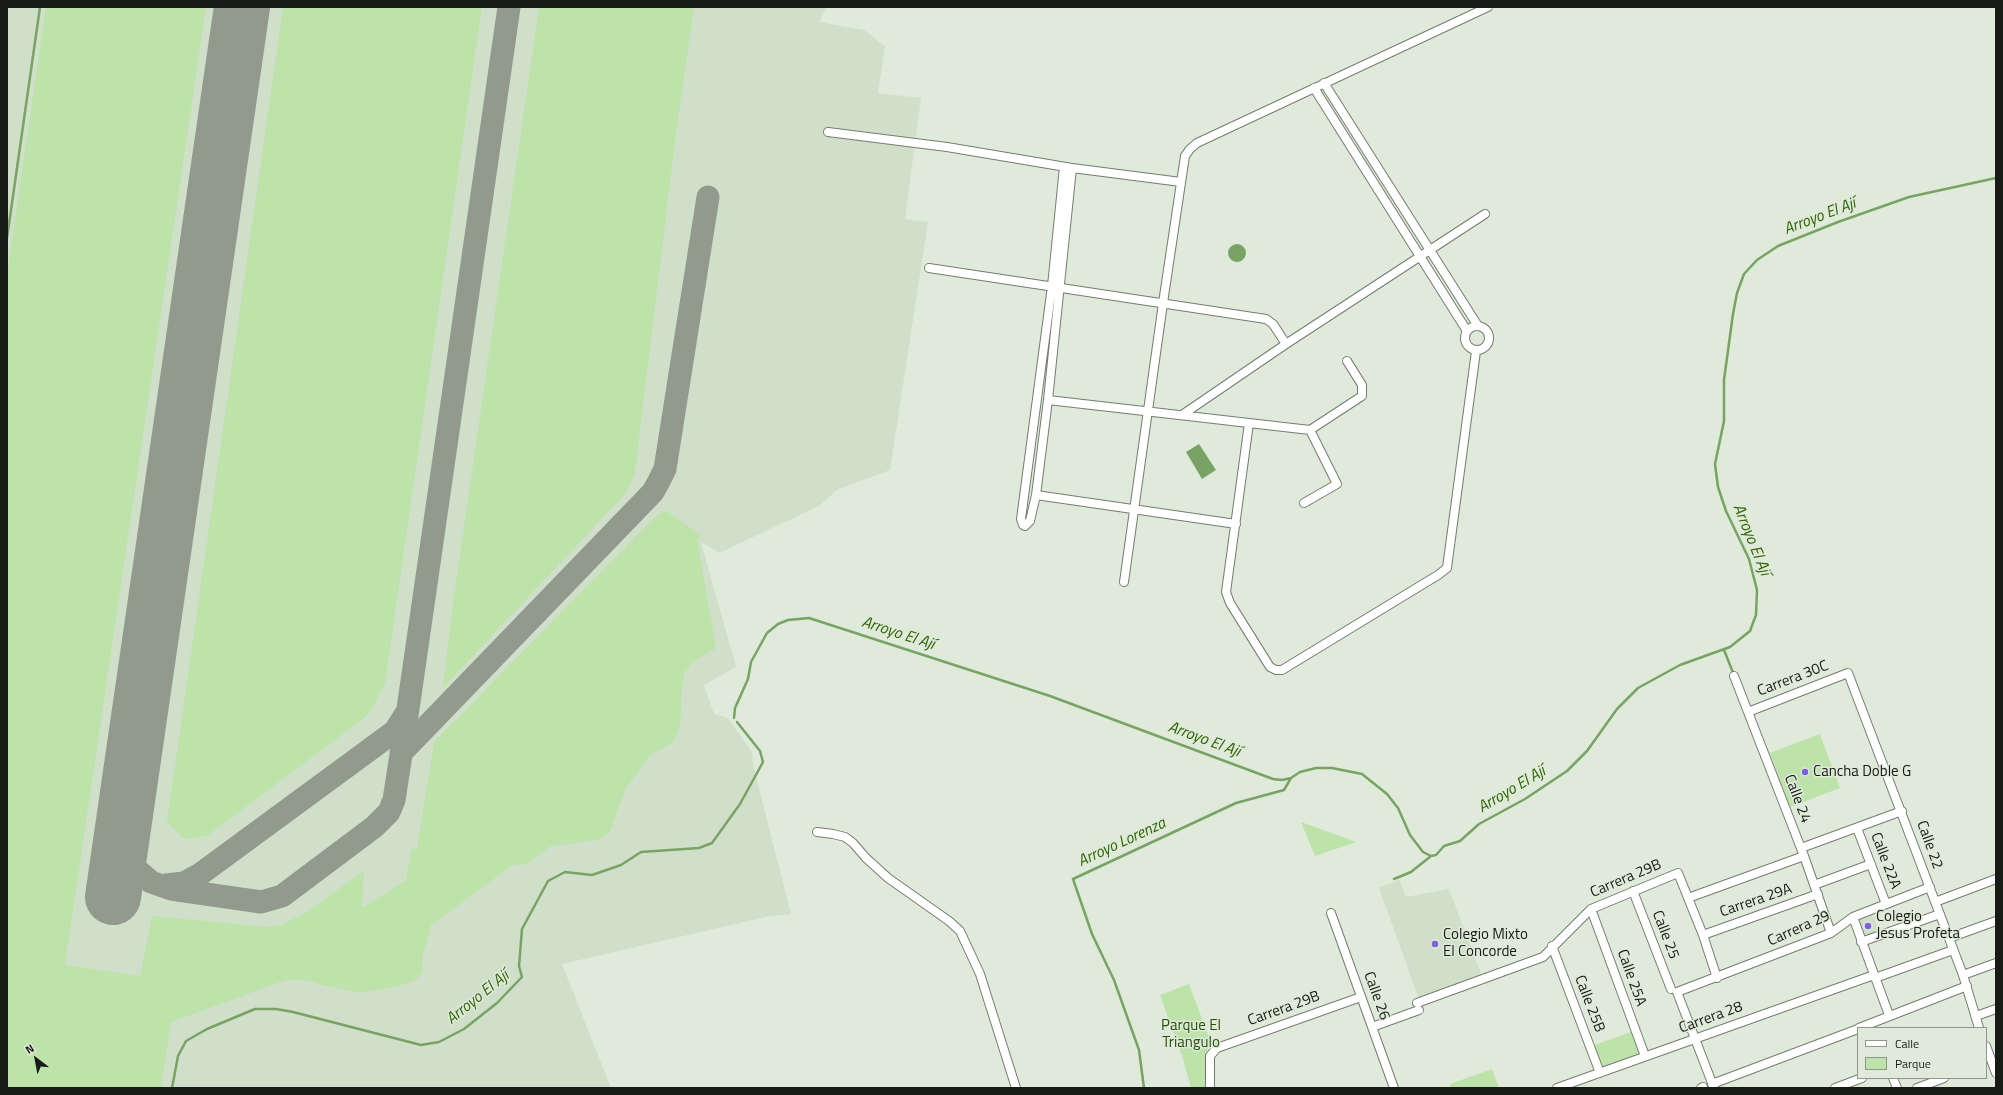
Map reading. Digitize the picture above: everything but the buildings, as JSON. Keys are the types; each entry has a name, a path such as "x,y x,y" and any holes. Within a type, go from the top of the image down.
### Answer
{"street":[{"path":"1124,582 1147,411 1185,156 1197,143 1488,7"},
{"path":"1324,83 1478,326"},
{"path":"1314,88 1467,331"},
{"path":"828,132 947,147 1068,168 1181,182"},
{"path":"1056,287 1022,519 1023,525 1028,525 1030,521 1036,495 1048,400 1056,287 1068,168"},
{"path":"1182,415 1286,344 1485,214"},
{"path":"929,268 1266,319 1273,324 1286,344"},
{"path":"1478,326 1484,328 1489,333 1490,340 1487,346 1482,350 1476,351 1466,344 1465,337 1467,331 1472,327 1478,326"},
{"path":"1250,423 1226,592 1228,598 1270,667 1276,670 1282,670 1291,667 1447,568 1476,351"},
{"path":"1048,400 1310,430 1362,396 1362,385 1347,361"},
{"path":"1304,503 1337,484 1310,430"},
{"path":"1036,495 1236,524"},
{"name":"Carrera 30C","path":"1748,712 1848,673"},
{"name":"Calle 22","path":"1848,673 1963,975 1979,1026"},
{"name":"Calle 24","path":"1734,676 1801,848 1831,933"},
{"path":"1801,848 1902,812"},
{"name":"Calle 22A","path":"1857,828 1886,904"},
{"path":"817,832 845,837 853,842 866,858 888,878 949,920 960,932 980,974 1016,1088"},
{"path":"1717,978 1703,935 1688,898 1804,856"},
{"path":"1814,885 1870,864"},
{"name":"Carrera 29B","path":"1552,946 1591,909 1678,873 1688,898"},
{"path":"1935,902 1996,879"},
{"name":"Carrera 29","path":"1674,991 1717,978 1831,933 1853,918 1930,887"},
{"name":"Calle 25","path":"1634,891 1713,1086"},
{"name":"Carrera 29A","path":"1703,935 1818,894"},
{"name":"Calle 25A","path":"1591,909 1645,1056"},
{"name":"Calle 26","path":"1331,913 1394,1088"},
{"path":"1861,942 1940,914"},
{"path":"1853,918 1889,1015"},
{"path":"1949,938 1996,921"},
{"path":"1372,1027 1418,1006 1543,957 1552,946"},
{"name":"Calle 25B","path":"1552,946 1600,1072"},
{"name":"Carrera 28","path":"1558,1088 1645,1056 1953,950"},
{"path":"1963,975 1996,963"},
{"path":"1864,1027 1881,1024 1889,1015 1967,986"},
{"name":"Carrera 29B","path":"1210,1088 1210,1056 1217,1048 1361,997"},
{"path":"1976,1016 1996,1009"},
{"path":"1713,1086 1857,1029"},
{"path":"1987,1048 1996,1072"},
{"path":"1835,1088 1859,1079"},
{"path":"1917,1088 1941,1079"}],"shaded area":[{"path":"7,7 826,7 819,22 864,30 885,46 878,93 921,98 905,219 928,222 890,470 837,490 819,506 719,553 701,542 736,667 704,685 714,714 728,718 752,752 753,765 791,914 770,916 562,964 611,1088 7,1088"},
{"path":"1233,244 1241,244 1246,249 1244,260 1241,262 1233,262 1228,257 1228,249"},
{"path":"1199,444 1216,470 1202,479 1186,452"},
{"name":"Colegio Mixto El Concorde","path":"1399,880 1406,897 1449,889 1482,976 1419,999 1379,888"},
{"name":"Colegio Jesus Profeta","path":"1872,914 1880,932 1864,939 1857,920"}],"green space":[{"path":"46,7 206,7 65,965 140,976 152,916 267,927 281,925 307,912 364,871 362,908 406,880 412,849 417,848 434,742 657,515 664,511 667,511 702,536 697,540 716,648 693,662 685,672 682,688 680,724 676,736 671,743 648,757 639,772 626,787 610,832 600,839 549,847 534,860 523,865 513,865 431,925 423,955 422,973 415,980 399,986 360,993 306,980 286,980 171,1022 161,1088 7,1088 7,273"},
{"path":"283,7 482,7 385,683 370,712 359,722 207,836 190,839 182,837 167,822"},
{"path":"539,7 694,7 676,133 635,472 630,486 623,496 443,688 452,610"},
{"path":"1820,734 1840,788 1790,807 1770,753"},
{"path":"1301,822 1356,842 1315,856"},
{"name":"Parque El Triangulo","path":"1189,984 1211,1043 1206,1053 1206,1088 1191,1088 1183,1059 1160,995"},
{"path":"1633,1031 1642,1056 1601,1070 1592,1046"},
{"path":"1492,1069 1499,1088 1451,1088 1450,1084"}],"waterway":[{"path":"7,238 40,7"},
{"name":"Arroyo El Ají","path":"734,718 735,708 748,679 751,662 767,633 778,624 788,620 809,618 1050,696 1273,779 1282,780 1291,778 1300,772 1316,768 1332,768 1362,774 1387,794 1398,808 1410,835 1423,852 1431,856 1436,855 1444,846 1460,841 1479,824 1525,799 1567,771 1587,751 1617,709 1638,688 1680,665 1730,647 1750,631 1756,615 1757,590 1749,559 1726,511 1718,487 1715,464 1724,421 1724,380 1733,314 1737,293 1744,274 1757,260 1778,246 1838,222 1909,197 1996,178"},
{"path":"1724,650 1734,675"},
{"name":"Arroyo El Ají","path":"172,1088 178,1056 186,1041 207,1029 255,1009 276,1009 293,1012 421,1045 439,1042 464,1029 497,1003 522,977 519,966 522,929 548,881 565,872 592,875 621,865 641,852 699,848 712,843 740,804 763,762 760,751 737,722"},
{"name":"Arroyo Lorenza","path":"1144,1088 1139,1050 1114,980 1092,934 1073,879 1236,803 1284,790 1291,778"},
{"path":"1394,879 1411,872 1431,856"}],"taxiway":[{"path":"123,828 127,852 136,869 151,882 171,889 261,902 282,896 374,827 389,812 394,800 408,709 509,7"},
{"path":"401,753 653,492 665,469 708,197"},
{"path":"166,885 184,883 199,875 395,731 407,712"}],"runway":[{"path":"113,897 242,7"}],"place":[{"name":"Cancha Doble G","path":"1805,772"},
{"name":"Colegio Jesus Profeta","path":"1868,926"},
{"name":"Colegio Mixto El Concorde","path":"1435,944"}]}
